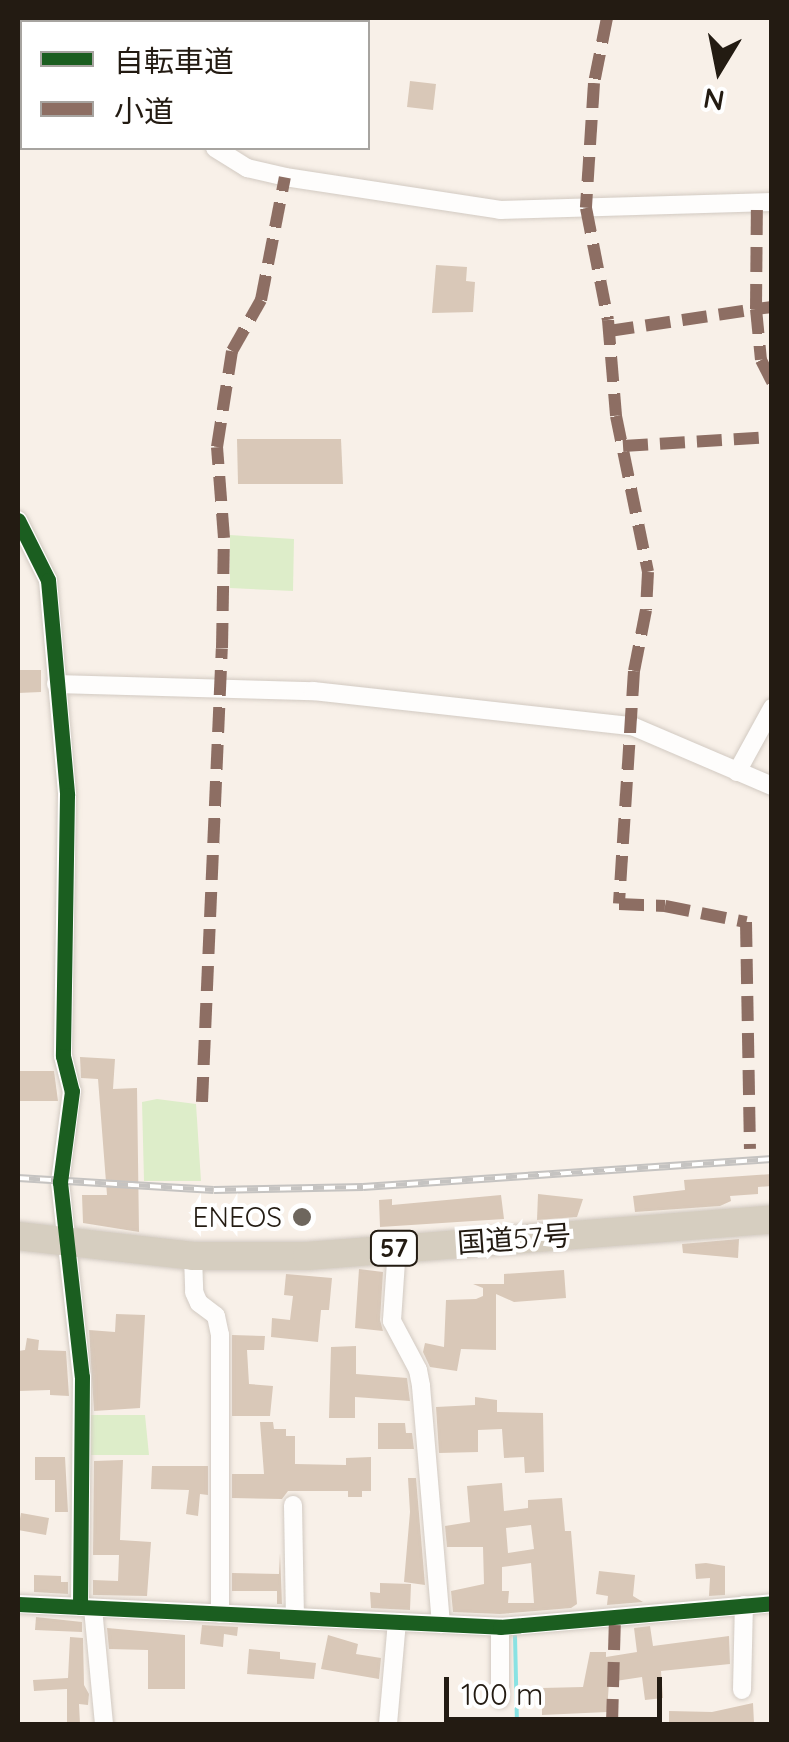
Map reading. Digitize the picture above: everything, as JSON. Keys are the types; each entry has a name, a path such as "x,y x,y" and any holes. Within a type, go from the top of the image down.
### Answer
{"highway":[{"name":"国道57号","path":"18,1236 194,1256 306,1256 772,1218"}],"street":[{"path":"218,150 247,168 285,177 500,210 772,202"},
{"path":"18,520 27,560 48,580 67,796 63,1056 72,1091 60,1182 82,1377 87,1607 104,1724"},
{"path":"56,684 313,691 632,726 772,786"},
{"path":"736,772 772,708"},
{"path":"397,1247 392,1321 418,1370 421,1386 441,1624"},
{"path":"194,1256 194,1292 220,1322 220,1614"},
{"path":"293,1504 295,1617"},
{"path":"18,1604 500,1627 772,1603"},
{"path":"742,1690 744,1605"},
{"path":"388,1724 397,1622"},
{"path":"500,1627 500,1699"}],"green space":[{"path":"230,535 294,539 293,591 230,588"},
{"path":"157,1099 196,1104 201,1181 144,1181 142,1102"},
{"path":"89,1415 145,1415 149,1455 91,1455"}],"building":[{"path":"410,81 436,84 433,110 407,107"},
{"path":"436,265 467,267 466,281 475,282 473,312 432,313"},
{"path":"237,439 341,439 343,484 238,484"},
{"path":"18,670 41,670 41,692 18,693"},
{"path":"80,1057 115,1059 113,1089 137,1088 139,1232 83,1223 82,1195 107,1195 98,1079 81,1078"},
{"path":"18,1071 54,1071 58,1101 18,1101"},
{"path":"772,1174 772,1186 758,1187 758,1194 730,1196 731,1201 720,1206 635,1212 633,1196 685,1190 684,1180"},
{"path":"538,1194 583,1199 577,1217 537,1220"},
{"path":"501,1195 504,1219 380,1227 379,1200 392,1199 392,1205"},
{"path":"739,1239 738,1258 683,1253 682,1244"},
{"path":"359,1269 383,1272 383,1331 355,1328"},
{"path":"564,1270 566,1298 514,1302 496,1294 496,1350 461,1349 457,1371 430,1367 423,1352 425,1343 444,1347 446,1300 483,1296 483,1288 473,1284 504,1284 504,1274"},
{"path":"286,1274 332,1278 329,1310 321,1310 318,1342 271,1337 272,1318 290,1320 293,1296 284,1295"},
{"path":"116,1314 145,1315 140,1408 94,1411 89,1330 115,1332"},
{"path":"232,1335 265,1336 264,1350 247,1350 249,1384 273,1386 270,1416 232,1416"},
{"path":"27,1338 39,1340 38,1350 66,1351 69,1396 50,1395 50,1390 18,1391 18,1351 25,1350"},
{"path":"356,1346 356,1374 407,1378 410,1401 355,1397 355,1418 329,1418 331,1347"},
{"path":"475,1397 497,1400 497,1412 543,1413 544,1472 525,1473 524,1457 504,1458 502,1429 478,1430 478,1452 439,1453 436,1407 475,1405"},
{"path":"260,1422 273,1422 274,1429 286,1429 286,1436 295,1436 295,1464 346,1465 346,1458 371,1457 371,1491 362,1491 362,1497 348,1497 348,1491 288,1491 282,1499 232,1498 232,1474 264,1474"},
{"path":"378,1423 405,1423 406,1433 412,1433 414,1449 378,1449"},
{"path":"35,1457 65,1457 68,1512 55,1512 55,1480 35,1480"},
{"path":"123,1460 120,1540 151,1542 147,1596 93,1595 93,1580 118,1581 119,1555 93,1555 94,1461"},
{"path":"152,1466 208,1466 208,1495 200,1494 198,1516 186,1514 189,1490 151,1489"},
{"path":"408,1478 416,1478 425,1585 404,1582 410,1512"},
{"path":"502,1483 504,1511 528,1508 528,1500 562,1498 565,1531 571,1531 577,1604 571,1608 500,1614 453,1612 451,1591 484,1584 483,1547 447,1547 445,1526 470,1522 467,1486","holes":["531,1525 534,1549 508,1553 506,1528","531,1563 534,1603 508,1603 509,1591 502,1591 502,1567"]},
{"path":"21,1513 49,1518 46,1535 18,1530"},
{"path":"280,1553 282,1604 277,1604 277,1591 232,1591 232,1573 279,1574"},
{"path":"695,1564 725,1566 725,1595 709,1596 710,1578 696,1579"},
{"path":"599,1571 635,1575 633,1596 643,1602 607,1605 608,1596 596,1594"},
{"path":"34,1575 61,1576 61,1582 68,1582 68,1594 34,1592"},
{"path":"380,1583 411,1584 410,1610 371,1608 370,1592 380,1593"},
{"path":"36,1617 82,1622 82,1632 35,1630"},
{"path":"202,1625 238,1627 237,1636 224,1634 223,1647 200,1644"},
{"path":"650,1626 653,1646 729,1636 730,1664 661,1671 663,1698 645,1700 642,1677 609,1682 607,1712 542,1715 542,1688 583,1687 590,1652 606,1652 606,1657 637,1652 634,1628"},
{"path":"107,1628 185,1635 185,1689 148,1689 148,1650 109,1649"},
{"path":"328,1635 358,1644 356,1654 381,1658 379,1679 321,1669"},
{"path":"70,1637 83,1638 84,1685 89,1694 88,1705 79,1704 80,1724 67,1724 67,1689 34,1691 33,1680 68,1678"},
{"path":"249,1649 280,1652 280,1659 316,1663 314,1679 247,1674"},
{"path":"753,1703 754,1723 669,1724 669,1711 712,1712"}],"waterway":[{"path":"515,1636 517,1724"}],"railway":[{"path":"18,1178 214,1190 363,1187 772,1159"}],"marked path":[{"path":"607,18 594,83 586,208 608,320 616,416 648,572 646,610 634,671 619,904 665,906 746,922 750,1149"},
{"path":"202,1102 222,648 224,538 217,447 232,351 261,300 285,177"},
{"path":"609,331 756,309 757,203"},
{"path":"772,307 756,309 761,360 772,382"},
{"path":"623,446 772,437"},
{"path":"612,1724 615,1619"}],"cycle path":[{"path":"18,520 48,580 67,795 63,1056 72,1091 60,1182 82,1377 80,1607"},
{"path":"18,1604 500,1627 772,1603"}],"place":[{"name":"ENEOS","path":"302,1217"}]}
